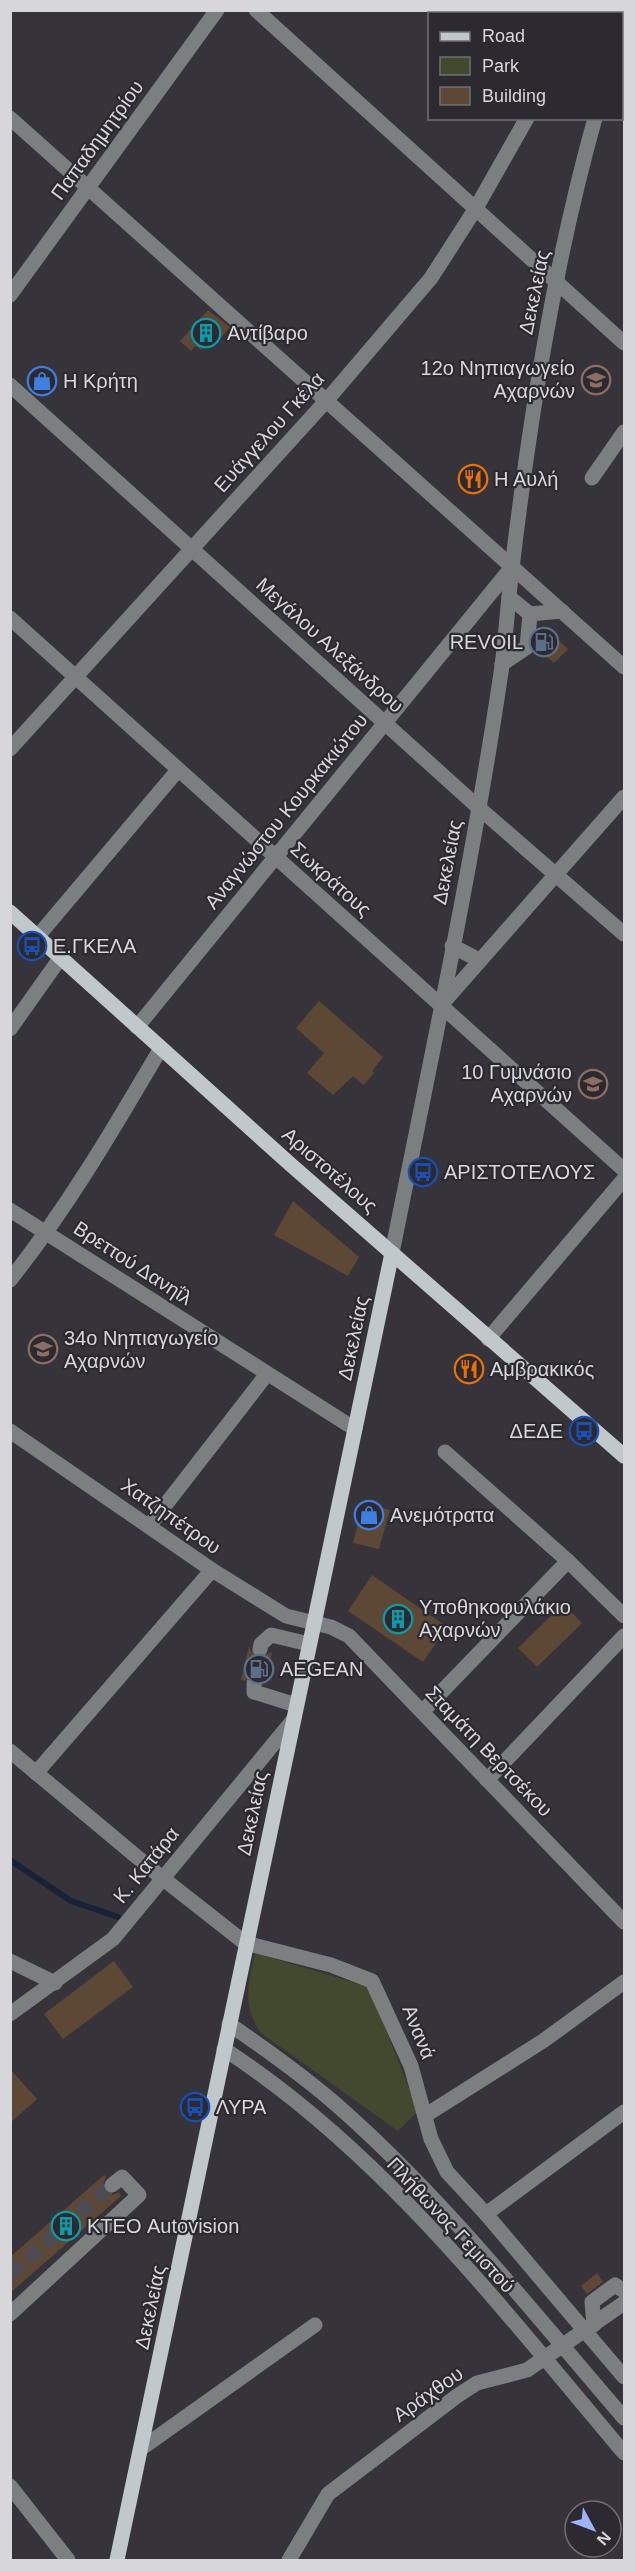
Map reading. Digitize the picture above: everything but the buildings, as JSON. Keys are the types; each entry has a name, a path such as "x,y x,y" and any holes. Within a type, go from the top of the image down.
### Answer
{"main road":[{"name":"Αριστοτέλους","path":"10,912 392,1254 624,1456"},
{"name":"Δεκελείας","path":"117,2560 245,1943 392,1254"}],"street":[{"name":"Παπαδημητρίου","path":"10,295 217,10"},
{"path":"256,10 624,343"},
{"path":"582,10 587,12"},
{"path":"10,118 624,667"},
{"name":"Ευάγγελου Γκέλα","path":"10,749 327,400 430,278 476,208 526,120"},
{"name":"Δεκελείας","path":"392,1254 479,808 502,664 512,567 546,335 595,120"},
{"name":"Μεγάλου Αλεξάνδρου","path":"10,385 479,808 624,934"},
{"path":"592,478 624,432"},
{"name":"Αναγνώστου Κουρκακιώτου","path":"137,1027 512,567"},
{"path":"509,597 530,614 562,611"},
{"path":"502,664 528,647 530,614"},
{"name":"Σωκράτους","path":"10,618 624,1170"},
{"path":"38,936 178,770"},
{"path":"441,1005 624,796"},
{"path":"452,946 479,960"},
{"path":"10,1029 61,957"},
{"path":"10,1280 47,1233 95,1160 161,1048"},
{"path":"488,1339 624,1179"},
{"name":"Βρεττού Δανηΐλ","path":"10,1210 355,1429"},
{"path":"150,1526 267,1374"},
{"name":"Χατζηπέτρου","path":"10,1431 212,1570 286,1616 314,1623"},
{"path":"445,1452 568,1562 624,1617"},
{"path":"423,1712 568,1562"},
{"path":"36,1773 212,1570"},
{"name":"Σταμάτη Βερτσέκου","path":"314,1623 350,1636 624,1922"},
{"path":"260,1649 261,1644 271,1635 309,1644"},
{"path":"487,1780 624,1636"},
{"path":"254,1683 254,1692 295,1712"},
{"name":"Κ. Κατάρα","path":"10,2014 113,1939 295,1712"},
{"path":"10,1751 161,1877 245,1943"},
{"name":"Ανανά","path":"245,1943 331,1965 372,1981 387,2008 411,2066 431,2139 447,2172 486,2214"},
{"path":"10,1961 55,1983"},
{"path":"426,2115 543,2041 624,1982"},
{"name":"Πλήθωνος Γεμιστού","path":"229,2024 277,2056 332,2101 380,2147 468,2238 624,2418"},
{"name":"Πλήθωνος Γεμιστού","path":"224,2049 262,2074 318,2117 424,2222 545,2359 624,2453"},
{"path":"486,2214 624,2112"},
{"path":"10,2314 139,2195 122,2177 112,2185"},
{"name":"Πλήθωνος Γεμιστού","path":"486,2214 590,2328 624,2377"},
{"path":"590,2328 592,2302 615,2285 624,2291"},
{"name":"Αράχθου","path":"289,2560 321,2504 340,2484 477,2383 526,2370 563,2347 624,2303"},
{"path":"142,2448 315,2325"},
{"path":"10,2486 68,2560"}],"green space":[{"path":"255,1953 369,1987 418,2111 398,2131 261,2033 251,2013 248,1994"}],"waterway":[{"path":"10,1860 71,1901 118,1917"}],"tunnel":[{"path":"254,1683 260,1649"},
{"path":"10,2274 112,2185"}],"place":[{"name":"Αντίβαρο","path":"206,333"},
{"name":"12ο Νηπιαγωγείο Αχαρνών","path":"596,380"},
{"name":"Η Κρήτη","path":"42,381"},
{"name":"Η Αυλή","path":"473,479"},
{"name":"REVOIL","path":"544,642"},
{"name":"Ε.ΓΚΕΛΑ","path":"32,946"},
{"name":"10 Γυμνάσιο Αχαρνών","path":"593,1084"},
{"name":"ΑΡΙΣΤΟΤΕΛΟΥΣ","path":"423,1172"},
{"name":"34o Νηπιαγωγείο Αχαρνών","path":"43,1349"},
{"name":"Αμβρακικός","path":"469,1369"},
{"name":"ΔΕΔΕ","path":"584,1431"},
{"name":"Ανεμότρατα","path":"369,1515"},
{"name":"Υποθηκοφυλάκιο Αχαρνών","path":"398,1619"},
{"name":"AEGEAN","path":"259,1669"},
{"name":"ΛΥΡΑ","path":"195,2107"},
{"name":"ΚΤΕΟ Autovision","path":"66,2226"}]}
